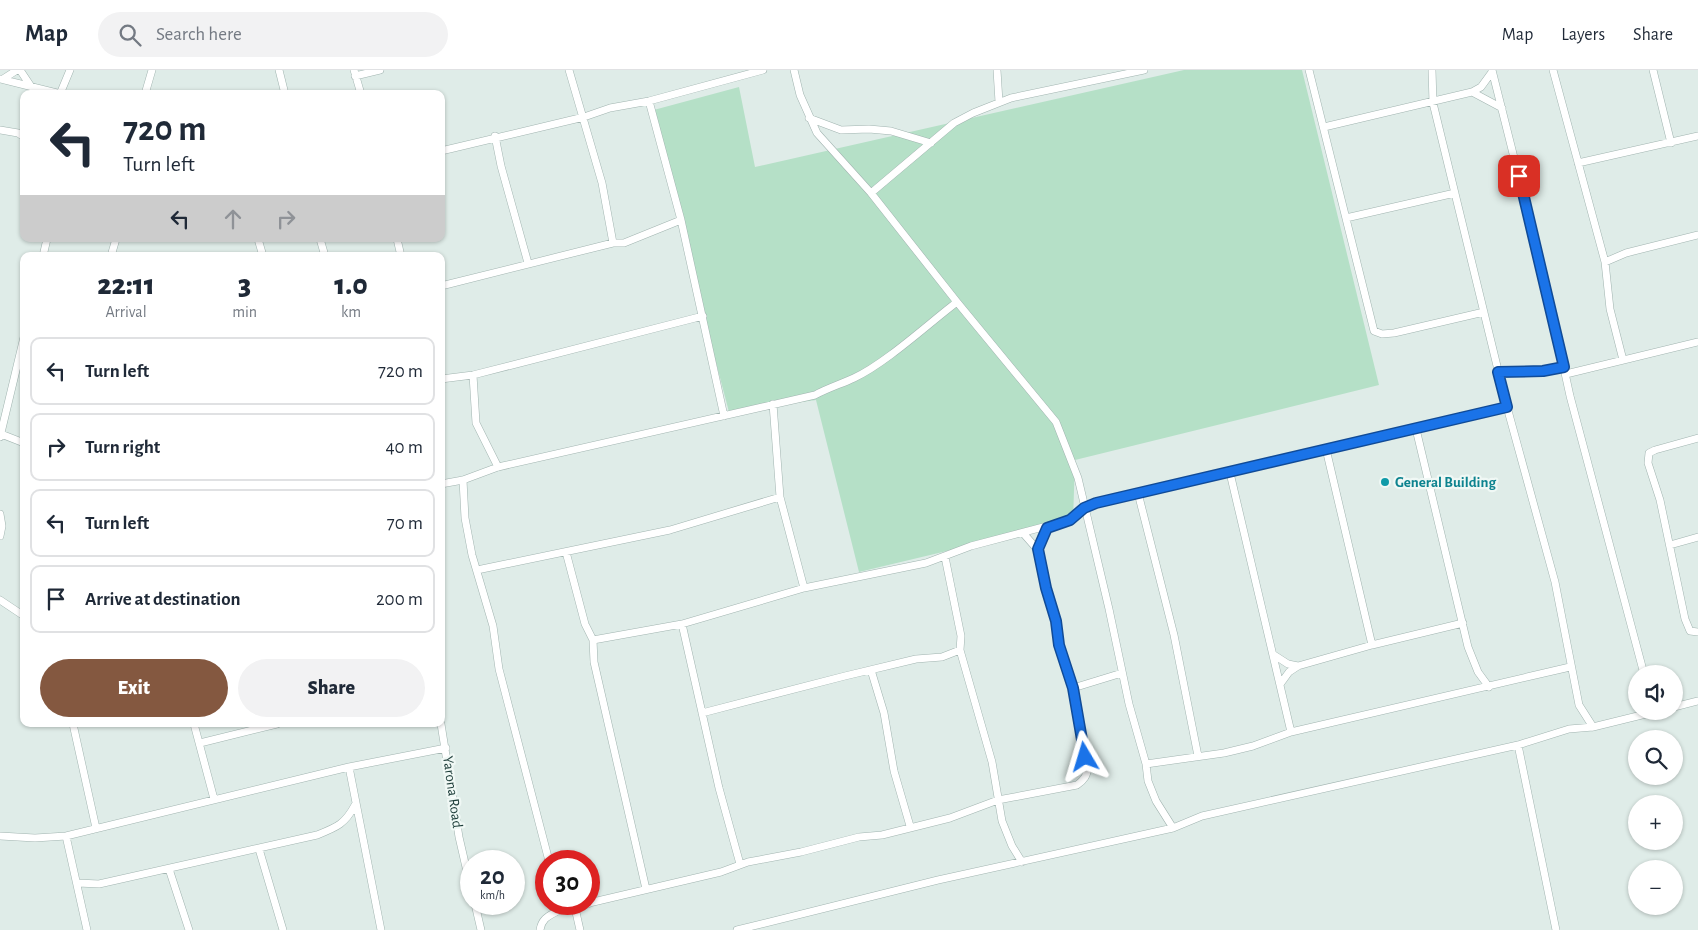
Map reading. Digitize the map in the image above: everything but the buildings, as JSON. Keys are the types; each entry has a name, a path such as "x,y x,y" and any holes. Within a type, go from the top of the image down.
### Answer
{"street":[{"path":"1,79 19,70 34,90"},
{"path":"62,90 70,70"},
{"path":"147,90 152,70"},
{"path":"279,70 284,90"},
{"path":"360,90 355,73 380,70"},
{"path":"569,70 602,183 614,243"},
{"path":"445,150 495,136 584,117 610,108 649,102 736,73 763,70"},
{"path":"794,70 800,95 817,133 871,193 957,302 1056,422 1078,478 1122,673 1140,748 1146,764 1148,781 1156,801 1173,828"},
{"path":"997,70 999,102"},
{"path":"871,193 954,123 999,102 1144,70"},
{"path":"1310,70 1374,331 1382,334 1394,333 1484,312"},
{"path":"1432,70 1432,103 1498,372 1554,582 1579,705 1593,727"},
{"path":"1552,70 1605,262 1610,309 1623,360"},
{"path":"1654,70 1671,142"},
{"path":"1324,127 1472,92 1481,87 1492,71"},
{"path":"1492,71 1503,108 1565,370 1642,665"},
{"path":"1,79 34,90"},
{"path":"999,86 1011,98"},
{"path":"1472,92 1503,108"},
{"path":"649,102 681,220 724,416"},
{"path":"809,118 841,130 869,129 891,131 931,143"},
{"path":"0,130 20,134"},
{"path":"495,136 501,166 528,263"},
{"path":"1578,163 1698,136"},
{"path":"1346,218 1455,193"},
{"path":"445,285 528,263 614,243 624,243 681,220"},
{"path":"1605,262 1626,254 1698,235"},
{"path":"445,483 463,480 498,467 815,395 838,383 854,378 874,366 957,302"},
{"path":"445,379 473,375 703,316"},
{"path":"1498,372 1565,370 1623,360 1698,342"},
{"path":"20,354 0,436 20,443"},
{"path":"473,375 476,423 498,467"},
{"path":"773,404 780,497 804,588"},
{"path":"593,640 682,624 804,588 926,564 971,546 1047,528 1070,520 1084,508 1138,493 1507,407"},
{"path":"1416,429 1473,661 1489,687"},
{"path":"1698,438 1649,453 1648,463 1660,500 1685,619 1690,631 1698,632"},
{"path":"1326,449 1372,645"},
{"path":"1230,472 1291,732"},
{"path":"463,480 465,518 493,626 499,668 545,850"},
{"path":"1138,493 1174,635 1198,756"},
{"path":"477,570 670,530 780,497"},
{"path":"0,514 2,526 0,536"},
{"path":"1038,549 1047,528"},
{"path":"600,901 721,872 740,864 801,852 859,837 882,835 910,826 950,818 998,800 1077,785 1087,776 1088,767 1073,688 1059,645 1056,621 1046,588 1038,549 1023,533"},
{"path":"1670,545 1698,537"},
{"path":"566,552 585,624 593,640 594,662 646,889"},
{"path":"945,557 961,636 960,650 992,762 999,812 1006,835 1022,862"},
{"path":"0,600 20,613"},
{"path":"1281,683 1289,672 1298,666 1372,645 1463,623"},
{"path":"682,624 719,788 740,864"},
{"path":"702,713 916,659 942,657 960,650"},
{"path":"1274,655 1288,664 1298,666"},
{"path":"1146,764 1253,746 1291,732 1570,667"},
{"path":"871,670 884,714 894,771 910,826"},
{"path":"1073,688 1122,673"},
{"path":"1683,705 1698,701"},
{"path":"737,930 938,880 1173,828 1202,816 1518,745 1569,728 1593,727 1628,719"},
{"path":"74,727 96,828"},
{"path":"195,727 214,799"},
{"path":"200,743 265,727"},
{"name":"Yarona Road","path":"442,727 462,850"},
{"path":"1518,745 1556,930"},
{"path":"0,836 35,838 66,836 349,766 446,748"},
{"path":"349,766 355,805 381,930"},
{"path":"78,883 99,884 170,870 317,836 347,820 355,805"},
{"path":"66,836 87,930"},
{"path":"259,849 283,930"},
{"path":"170,870 189,930"},
{"path":"478,915 481,930"},
{"path":"540,930 543,920 549,915"},
{"path":"577,915 580,930"}],"green space":[{"path":"1184,70 1302,70 1379,385 1075,460 1073,521 859,572 816,400 729,412 650,111 739,87 755,167"}],"place":[{"name":"General Building","path":"1385,482"}],"route":[{"path":"1085,757 1073,688 1067,664 1059,645 1056,621 1046,588 1038,549 1047,528 1070,520 1084,508 1096,503 1507,407 1498,372 1543,371 1564,367 1519,176"}]}
